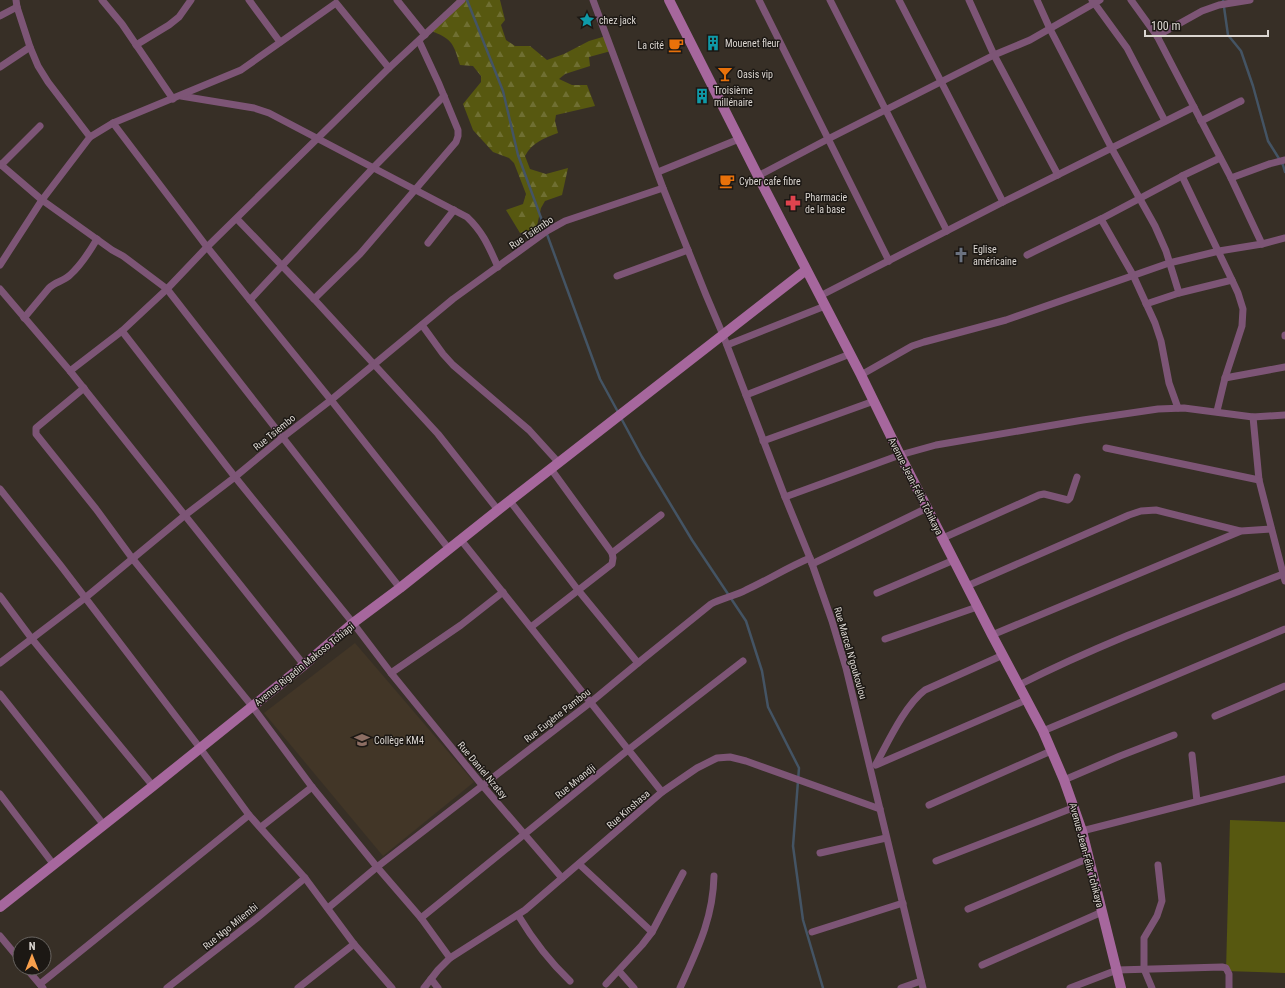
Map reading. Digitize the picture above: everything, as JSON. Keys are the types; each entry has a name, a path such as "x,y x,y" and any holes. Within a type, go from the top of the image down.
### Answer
{"street":[{"path":"102,0 122,24 173,99"},
{"path":"136,45 169,25 179,17 191,0"},
{"path":"249,0 280,42"},
{"path":"397,0 425,35"},
{"path":"70,371 122,331 167,290 207,247 389,68 462,0"},
{"name":"Avenue Jean-Félix Tchikaya","path":"669,0 806,270 862,375 900,455 1002,655 1043,731 1075,807 1121,988"},
{"path":"759,0 889,261"},
{"path":"830,0 947,231"},
{"path":"899,0 1003,202"},
{"path":"968,0 994,55 1058,175"},
{"path":"1036,0 1112,149 1139,199 1150,215 1179,293"},
{"path":"1131,0 1157,36 1231,178 1262,244"},
{"path":"1157,36 1202,11 1219,5 1250,0"},
{"path":"0,265 42,200 90,137 113,123 241,70 336,1 389,68"},
{"name":"Rue Marcel N'goukoulou","path":"596,1 663,188 727,345 811,561 832,621 873,766 886,838 922,985"},
{"path":"758,176 994,55 1030,40 1095,1 1127,48 1165,121"},
{"path":"0,16 17,2 30,47 38,66 48,82 90,137"},
{"path":"314,299 360,254 456,142 458,130 430,62 419,41"},
{"path":"0,67 30,47"},
{"path":"181,96 254,108 268,113 374,167 467,217 486,238 498,267"},
{"path":"250,300 374,167 444,96"},
{"path":"1201,121 1241,101"},
{"path":"820,296 1003,202 1194,107"},
{"path":"113,123 207,247 449,549"},
{"path":"40,126 0,164 42,200 123,256 167,290 400,588"},
{"path":"658,172 739,139"},
{"path":"1027,255 1220,158"},
{"path":"1231,178 1285,160"},
{"path":"1182,176 1219,251 1238,293 1243,309 1242,326 1225,378 1217,411"},
{"name":"Rue Tsiembo","path":"0,663 85,598 184,516 331,400 452,299 547,231 565,222 663,188"},
{"path":"428,243 454,210"},
{"path":"237,219 375,364 438,434 498,510"},
{"path":"1100,219 1133,275 1155,323 1169,383 1178,408"},
{"path":"862,375 918,344 1006,320 1169,263 1285,238"},
{"path":"24,318 53,284 71,275 97,239"},
{"path":"617,276 688,250"},
{"name":"Avenue Rigadin Makoso Tchiapi","path":"0,906 54,865 304,665 353,623 400,588 510,500 806,270"},
{"path":"1146,304 1179,293 1232,280"},
{"path":"0,289 84,388 184,516 304,665"},
{"path":"727,345 825,306"},
{"path":"422,325 442,354 529,430 555,466 612,553 612,564 531,627"},
{"name":"Rue Daniel Nzatsy","path":"122,331 235,477 353,623 391,673 482,785 562,878"},
{"path":"746,395 850,354"},
{"path":"1225,378 1285,366"},
{"path":"84,388 36,428 36,434 96,509 132,558 252,706 312,787 377,867 421,918 450,958"},
{"path":"764,441 874,401"},
{"path":"785,497 900,455 936,445 1084,420 1158,409 1178,408 1217,411 1254,417 1285,415"},
{"path":"1018,685 1085,653 1152,625 1284,578 1259,480 1254,417"},
{"path":"1106,448 1259,480"},
{"path":"943,538 1039,495 1044,494 1068,500 1077,477"},
{"path":"0,489 200,748 249,815 305,878 354,944 392,988"},
{"path":"510,500 578,590 638,662"},
{"name":"Rue Eugène Pambou","path":"328,908 377,867 591,702 638,662 711,604 746,590 789,567 811,561 927,508"},
{"path":"967,586 1141,511 1156,510 1241,531 1271,529"},
{"path":"612,553 661,515"},
{"path":"992,635 1241,531"},
{"path":"461,540 662,792"},
{"path":"878,593 954,560"},
{"path":"391,673 461,625 503,592"},
{"path":"0,596 32,639 153,786"},
{"path":"885,639 977,606"},
{"path":"1043,731 1285,630"},
{"path":"873,766 918,695 925,690 1002,655"},
{"name":"Rue Mvandji","path":"421,918 628,750 743,661"},
{"path":"1215,716 1285,686"},
{"path":"0,694 104,825"},
{"path":"873,766 1026,700"},
{"path":"1064,780 1174,735"},
{"path":"929,805 1051,751"},
{"path":"1192,754 1197,801"},
{"name":"Rue Kinshasa","path":"424,988 450,958 518,915 580,864 662,792 708,762 717,758 730,757 746,761 880,809"},
{"path":"1082,831 1285,778"},
{"path":"261,827 312,787"},
{"path":"0,794 54,865"},
{"path":"936,861 1075,807"},
{"path":"33,976 41,986 249,815"},
{"path":"820,853 886,838"},
{"path":"968,909 1089,858"},
{"path":"580,864 652,932"},
{"path":"1152,988 1144,969 1144,938 1157,916 1162,901 1158,865"},
{"path":"606,984 652,932 683,873"},
{"path":"680,988 710,914 714,876"},
{"name":"Rue Ngo Milembi","path":"167,988 257,918 305,878"},
{"path":"812,932 903,903"},
{"path":"982,965 1102,912"},
{"path":"518,915 535,943 570,981"},
{"path":"0,936 12,950"},
{"path":"298,988 354,944"},
{"path":"1070,988 1117,970 1222,967 1226,968 1229,974 1229,988"},
{"path":"619,971 634,988"},
{"path":"431,979 438,988"},
{"path":"901,988 922,985"}],"shaded area":[{"name":"Collège KM4","path":"355,643 474,782 383,856 264,713"}],"green space":[{"path":"457,0 500,0 505,20 501,25 506,40 515,46 530,46 547,60 564,54 589,41 606,36 611,51 589,57 590,66 565,74 559,79 572,85 587,85 595,106 556,115 555,121 558,133 535,144 525,156 530,169 546,174 568,168 562,195 545,201 541,208 536,230 520,233 506,210 523,204 526,194 514,163 509,158 493,152 473,130 463,104 481,82 481,76 473,66 460,65 450,42 443,36 429,30"},
{"path":"1230,820 1285,822 1285,973 1226,971"}],"waterway":[{"path":"467,0 503,91 518,155 600,379 618,412"},
{"path":"1223,0 1228,35 1241,51 1253,86 1268,141 1283,165 1285,172"},
{"path":"621,418 642,457 692,540 746,621 762,671 768,707 799,768 793,846 803,920 823,988"}],"place":[{"name":"chez jack","path":"587,20"},
{"name":"Mouenet fleur","path":"713,43"},
{"name":"La cité","path":"676,45"},
{"name":"Oasis vip","path":"725,74"},
{"name":"Troisième millénaire","path":"702,96"},
{"name":"Cyber cafe fibre","path":"727,181"},
{"name":"Pharmacie de la base","path":"793,203"},
{"name":"Eglise américaine","path":"961,255"},
{"name":"Collège KM4","path":"362,740"}]}
